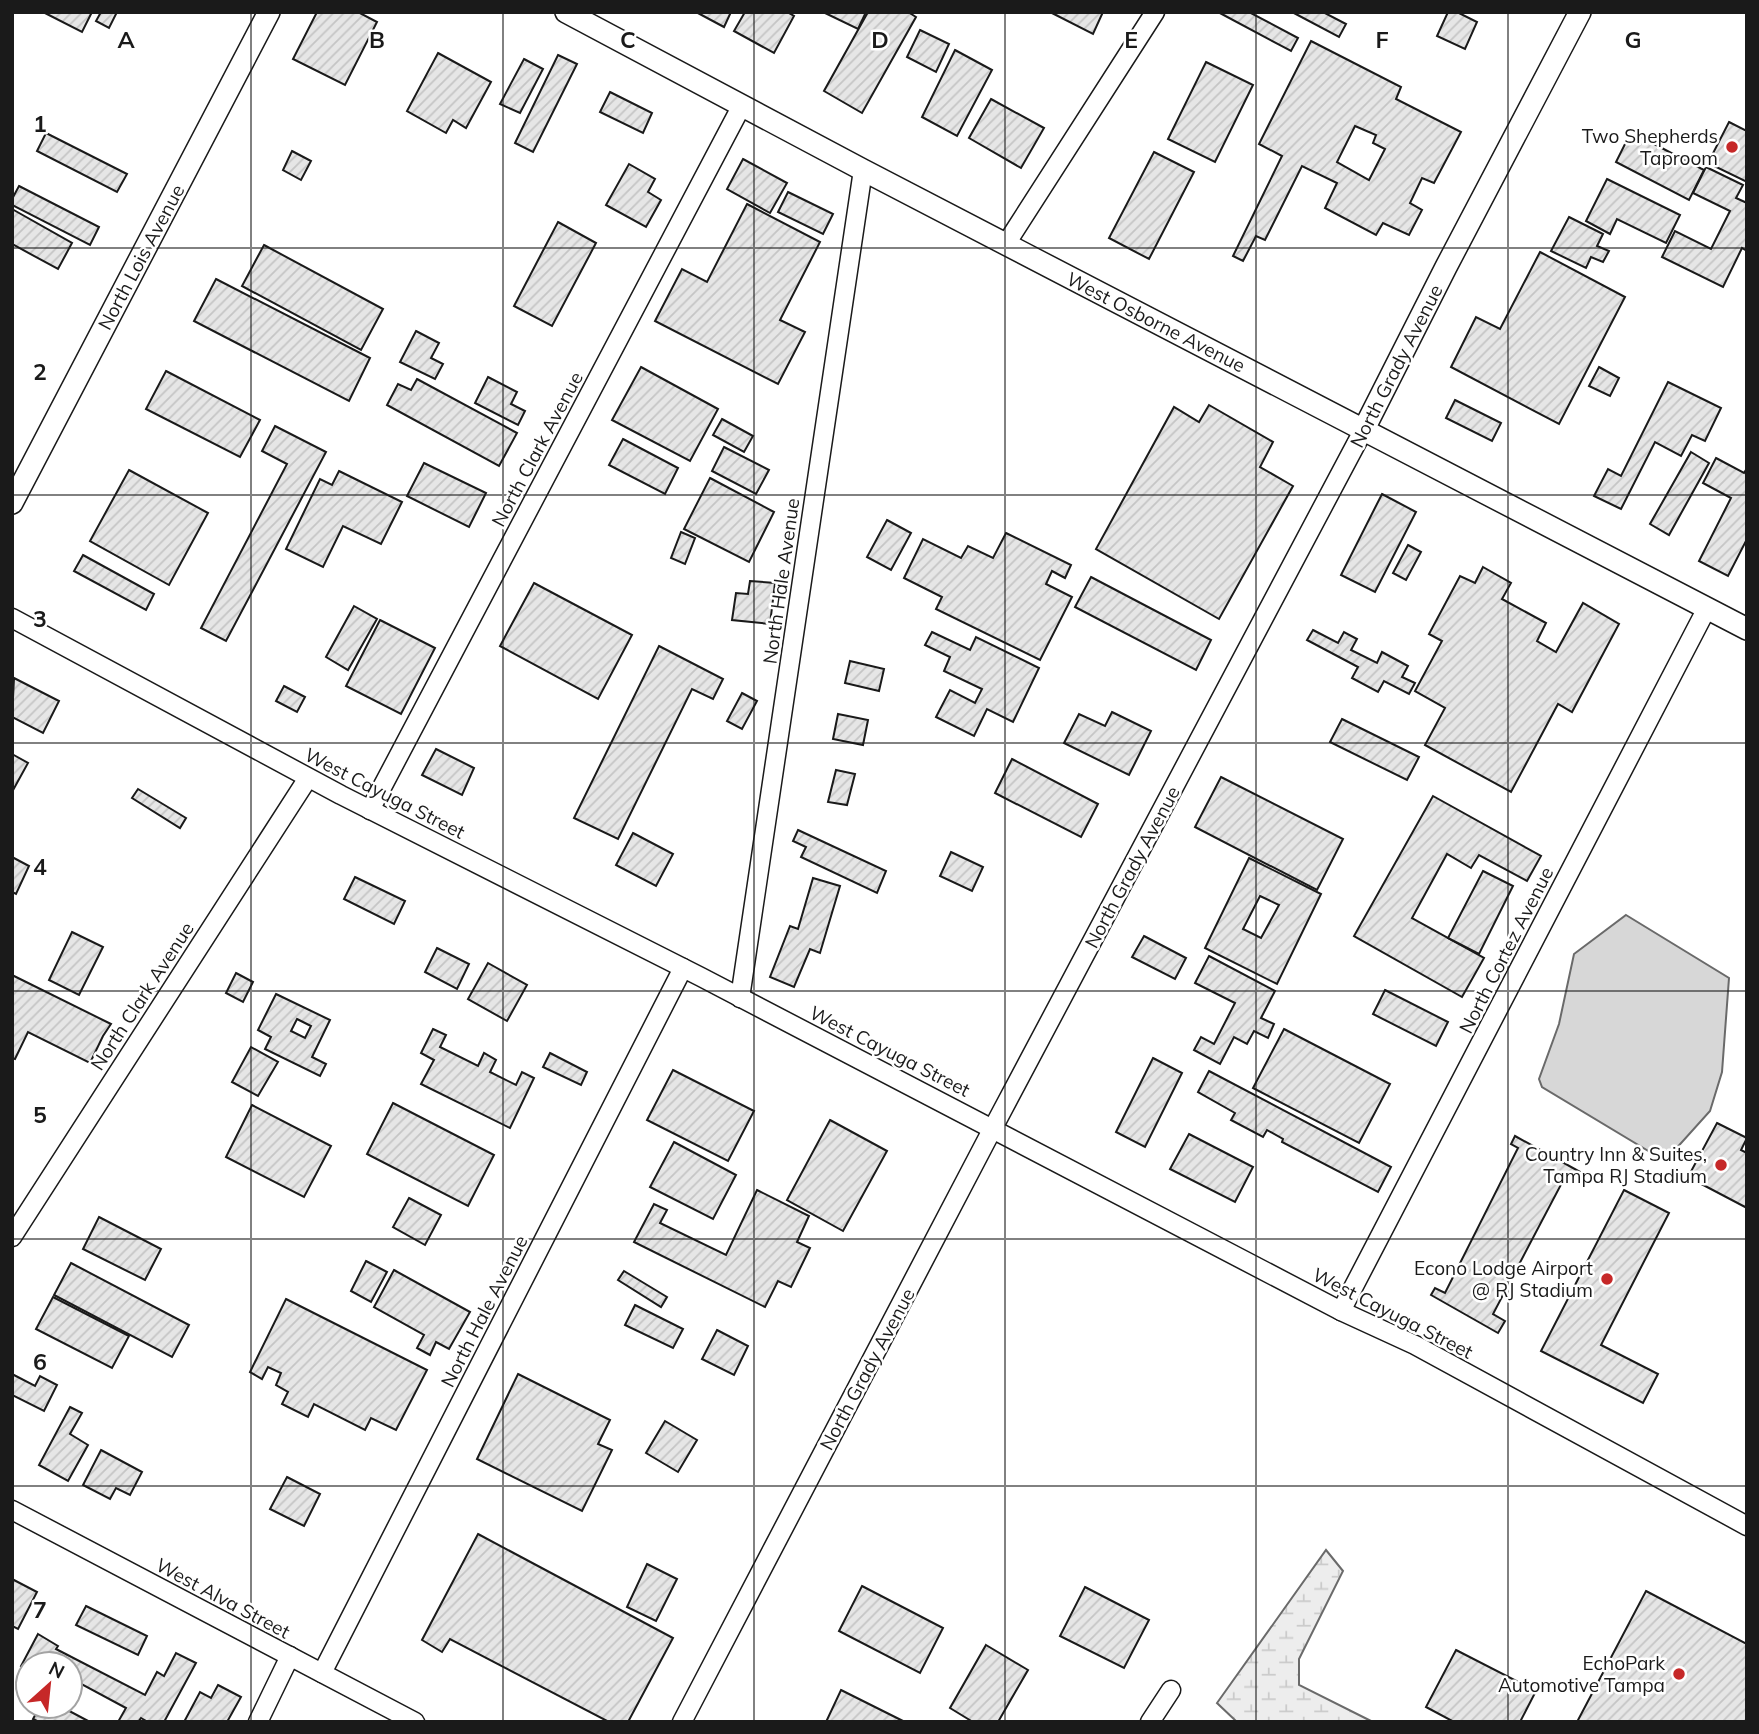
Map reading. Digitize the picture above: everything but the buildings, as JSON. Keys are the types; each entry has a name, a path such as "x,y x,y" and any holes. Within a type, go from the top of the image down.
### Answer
{"street":[{"name":"North Lois Avenue","path":"12,502 269,12"},
{"name":"West Osborne Avenue","path":"566,12 741,107 1747,629"},
{"path":"1006,244 1155,12"},
{"name":"North Grady Avenue","path":"682,1722 1364,429 1580,12"},
{"name":"North Clark Avenue","path":"370,810 741,107"},
{"name":"North Hale Avenue","path":"740,998 863,170"},
{"name":"North Cortez Avenue","path":"1341,1311 1707,608"},
{"name":"West Cayuga Street","path":"12,618 308,778 683,968 1341,1311 1415,1345 1747,1525"},
{"name":"North Clark Avenue","path":"12,1237 308,778"},
{"name":"North Hale Avenue","path":"322,1673 683,968"},
{"name":"West Alva Street","path":"12,1510 415,1722"},
{"path":"258,1722 290,1656"},
{"path":"1150,1722 1171,1690"}],"green space":[{"path":"1326,1550 1343,1571 1299,1659 1299,1685 1373,1722 1237,1722 1217,1703"}],"shaded area":[{"path":"1626,915 1729,978 1722,1072 1710,1111 1665,1161 1542,1087 1539,1079 1559,1024 1574,954"}],"place":[{"name":"Two Shepherds Taproom","path":"1732,147"},
{"name":"Country Inn & Suites, Tampa RJ Stadium","path":"1721,1165"},
{"name":"Econo Lodge Airport @ RJ Stadium","path":"1607,1279"},
{"name":"EchoPark Automotive Tampa","path":"1679,1674"}]}
